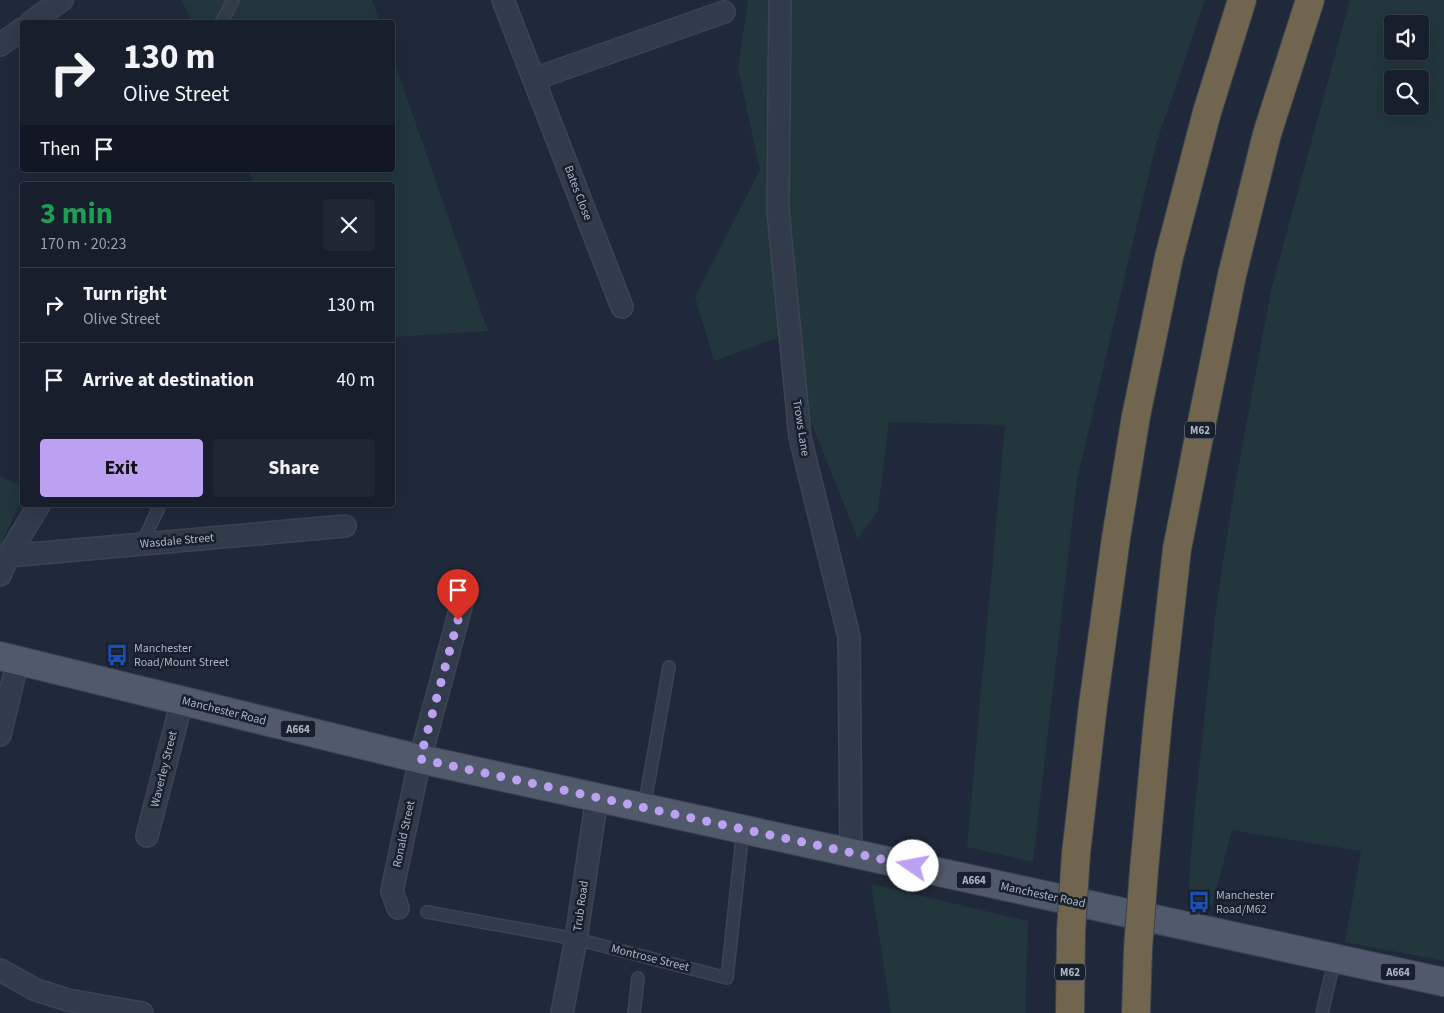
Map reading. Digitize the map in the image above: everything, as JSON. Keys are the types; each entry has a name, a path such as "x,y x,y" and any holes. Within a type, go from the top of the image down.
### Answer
{"highway":[{"name":"M62","path":"1070,1013 1071,931 1076,854 1116,538 1136,416 1169,257 1207,112 1242,0"},
{"name":"M62","path":"1136,1013 1138,949 1144,870 1158,719 1178,549 1232,276 1267,134 1310,0"}],"main road":[{"name":"Manchester Road","path":"9,658 420,759 1444,982"}],"street":[{"path":"34,20 62,0"},
{"name":"Bates Close","path":"504,0 622,306"},
{"name":"Trows Lane","path":"780,0 778,211 800,437 849,637 851,853"},
{"path":"534,79 724,12"},
{"path":"0,45 20,30"},
{"path":"4,565 38,507"},
{"name":"Wasdale Street","path":"4,565 142,544 345,526"},
{"name":"Ronald Street","path":"398,908 392,891 420,759 462,603"},
{"path":"0,735 9,658"},
{"name":"Waverley Street","path":"147,836 182,701"},
{"name":"Trub Road","path":"562,1013 576,939 597,797"},
{"path":"3,979 68,1000 142,1013"}],"lane":[{"path":"223,20 233,0"},
{"path":"142,544 159,507"},
{"path":"644,808 669,667"},
{"name":"Montrose Street","path":"427,912 576,939 727,978 743,829"},
{"path":"1322,1013 1335,958"},
{"path":"634,1013 638,978"}],"green space":[{"path":"182,0 372,0 379,20 190,20"},
{"path":"748,0 1205,0 1156,144 1077,480 1033,862 967,847 1005,425 889,422 878,510 858,539 777,338 714,361 695,297 760,170 738,68"},
{"path":"1350,0 1444,0 1444,961 1345,942 1361,851 1232,830 1212,906 1188,902 1193,826 1216,609 1233,497 1271,290"},
{"path":"395,64 488,331 395,337 395,182 253,182 249,172 395,172"},
{"path":"0,476 20,485 20,502 0,546"},
{"path":"871,884 1028,921 1025,1013 891,1013"}],"place":[{"name":"Manchester Road/Mount Street","path":"117,655"},
{"name":"Manchester Road/M62","path":"1199,902"}],"route":[{"path":"458,620 420,759 913,866"}]}
